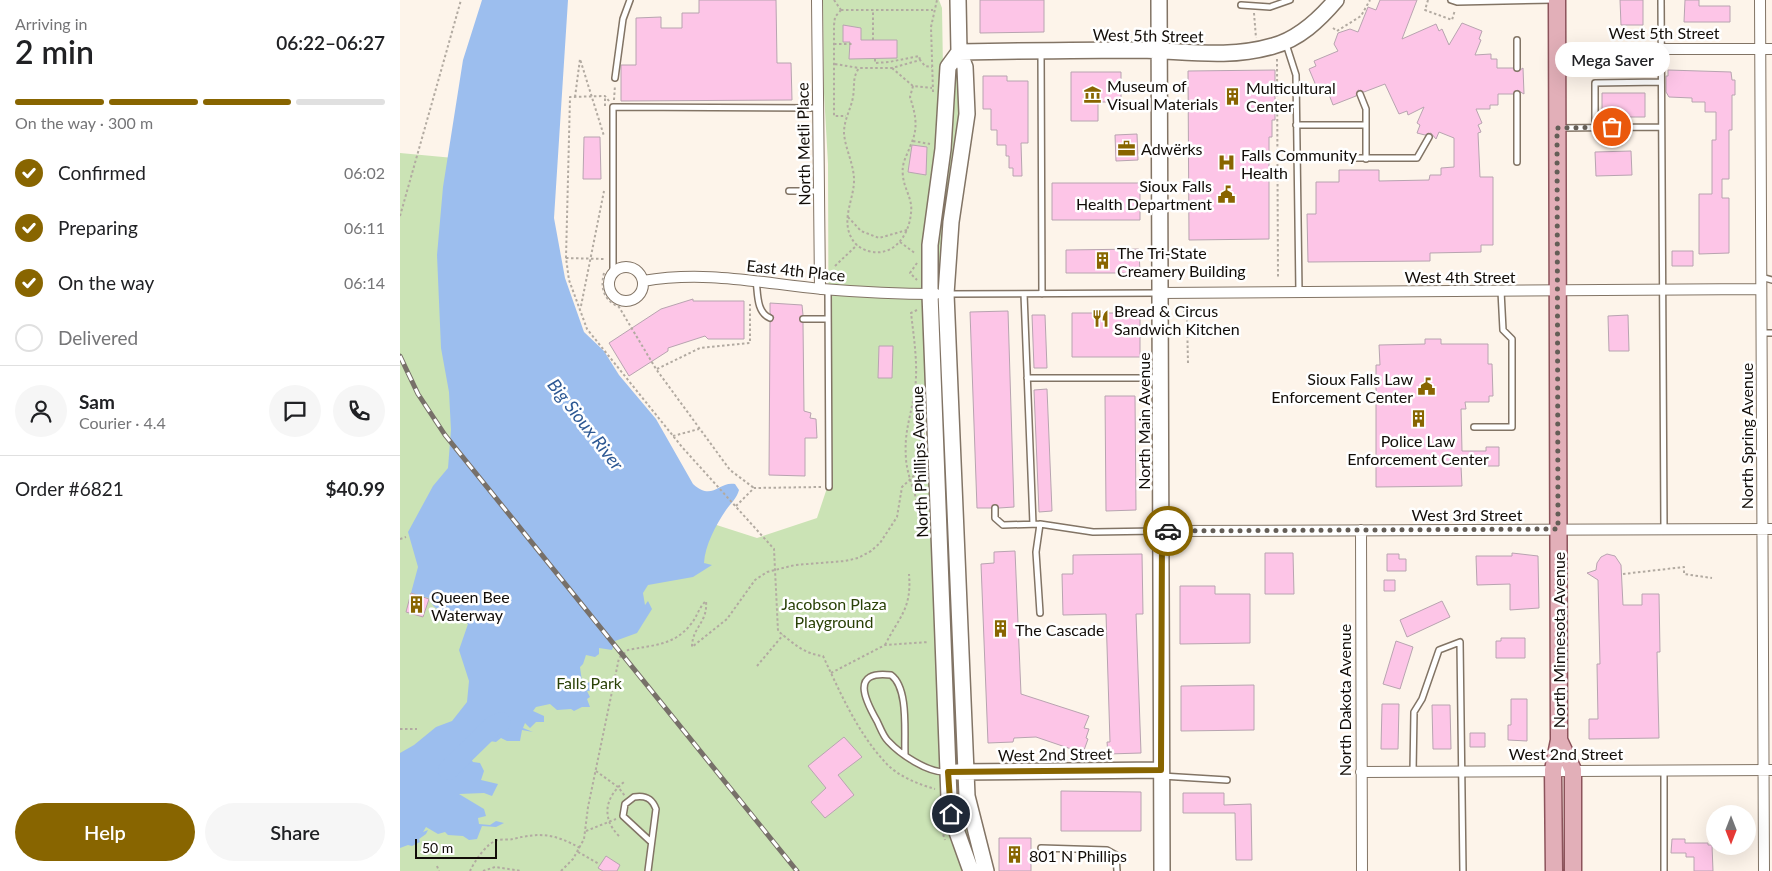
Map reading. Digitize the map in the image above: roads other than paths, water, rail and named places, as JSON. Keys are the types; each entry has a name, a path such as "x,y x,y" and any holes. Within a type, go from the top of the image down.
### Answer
{"main road":[{"name":"North Minnesota Avenue","path":"1554,871 1553,770 1558,740 1556,0"},
{"name":"North Minnesota Avenue","path":"1558,740 1573,770 1573,871"}],"street":[{"name":"North Metli Place","path":"817,0 819,191 824,289"},
{"name":"North Phillips Avenue","path":"958,0 959,52 964,67 967,114 951,222 946,294 966,772 969,809 980,842 986,871"},
{"name":"North Main Avenue","path":"1159,0 1162,871"},
{"name":"West 5th Street","path":"959,52 1160,51 1191,54 1241,53 1285,42 1309,28 1336,0"},
{"name":"North Spring Avenue","path":"1760,0 1761,333 1767,529 1768,770 1764,871"},
{"name":"West 5th Street","path":"1556,50 1772,49"},
{"name":"North Phillips Avenue","path":"959,52 948,67 944,149 930,245 930,294 948,772 951,814 971,871"},
{"path":"623,267 628,267 638,272 643,281 642,292 638,297 628,302 616,298 610,289 610,278 614,273 623,267"},
{"name":"East 4th Place","path":"643,281 671,276 753,279 824,289 946,294"},
{"name":"West 4th Street","path":"1160,293 1761,289"},
{"name":"West 3rd Street","path":"1162,531 1767,529"},
{"name":"North Dakota Avenue","path":"1361,530 1362,871"},
{"name":"West 2nd Street","path":"1361,772 1768,770"},
{"name":"West 2nd Street","path":"948,772 1161,773"}],"lane":[{"path":"615,78 623,19 630,0"},
{"path":"1241,5 1270,7 1290,0"},
{"path":"1451,0 1457,2 1556,0"},
{"path":"1661,0 1664,529"},
{"path":"1517,40 1517,68"},
{"path":"1285,42 1296,75 1299,292"},
{"path":"1041,51 1042,294"},
{"path":"1595,127 1595,83 1661,82"},
{"path":"1360,94 1366,109 1366,158"},
{"path":"1517,94 1517,162"},
{"path":"614,273 613,107 818,108"},
{"path":"1296,125 1366,125"},
{"path":"1557,128 1661,127"},
{"path":"1297,158 1417,158 1428,137"},
{"path":"789,191 819,191"},
{"path":"1761,277 1772,280"},
{"path":"753,279 763,315 770,318"},
{"path":"824,289 828,319 828,487"},
{"path":"1474,427 1512,427 1512,339 1503,330 1501,291"},
{"path":"946,294 1160,293"},
{"path":"1024,294 1033,524"},
{"path":"803,319 828,319"},
{"path":"1761,333 1772,333"},
{"path":"1027,378 1160,378"},
{"path":"995,508 998,523 1040,524 1093,532 1162,531"},
{"path":"1040,524 1036,552 1040,613"},
{"path":"1413,772 1414,712 1422,699 1439,650 1460,642 1463,871"},
{"path":"905,754 904,709 900,688 891,675 882,674 870,678 864,686 864,698 888,741 923,768 935,772 948,772"},
{"path":"1664,770 1664,871"},
{"path":"1161,773 1227,780"},
{"path":"648,871 650,841 655,823 654,805 647,797 640,796 628,800 624,804 623,816 650,841"},
{"path":"1041,848 1107,850 1116,855 1117,871"}],"water":[{"path":"482,0 568,0 554,218 565,278 584,332 604,351 619,375 656,419 693,484 700,489 711,491 724,485 735,484 739,490 718,522 709,542 704,563 712,565 693,577 648,585 643,593 645,605 648,601 652,609 637,633 615,641 612,650 599,648 599,654 595,657 586,655 580,667 582,681 584,683 605,680 595,684 594,689 597,690 587,691 590,697 587,699 590,707 582,707 574,711 571,709 557,710 550,704 536,707 533,711 544,716 544,722 536,722 530,728 525,723 523,728 533,732 522,730 520,741 507,741 501,738 496,742 470,738 469,756 473,762 480,763 484,771 481,780 498,784 492,796 484,793 459,794 484,809 486,816 478,818 479,824 490,825 496,821 504,823 496,827 482,826 477,839 469,840 463,836 448,835 445,832 438,834 426,827 423,832 428,830 419,839 420,842 412,846 408,845 400,848 400,753 414,745 436,727 452,721 467,702 469,681 459,650 468,624 436,608 429,598 411,593 418,567 408,532 433,486 448,468 451,430 449,392 441,348 437,255 443,187 463,60"}],"waterway":[{"name":"Big Sioux River","path":"448,770 493,726 501,722"}],"railway":[{"path":"400,356 418,394 445,435 797,871"}],"place":[{"name":"Museum of Visual Materials","path":"1093,94"},
{"name":"Multicultural Center","path":"1232,96"},
{"name":"Mega Saver","path":"1612,127"},
{"name":"Adwёrks","path":"1127,148"},
{"name":"Falls Community Health","path":"1227,163"},
{"name":"Sioux Falls Health Department","path":"1226,194"},
{"name":"The Tri-State Creamery Building","path":"1103,261"},
{"name":"Bread & Circus Sandwich Kitchen","path":"1100,319"},
{"name":"Sioux Falls Law Enforcement Center","path":"1427,387"},
{"name":"Police Law Enforcement Center","path":"1418,419"},
{"name":"Queen Bee Waterway","path":"417,605"},
{"name":"The Cascade","path":"1001,629"},
{"name":"801 N Phillips","path":"1015,855"}],"park label":[{"name":"Jacobson Plaza Playground","path":"834,612"},
{"name":"Falls Park","path":"589,682"}]}
